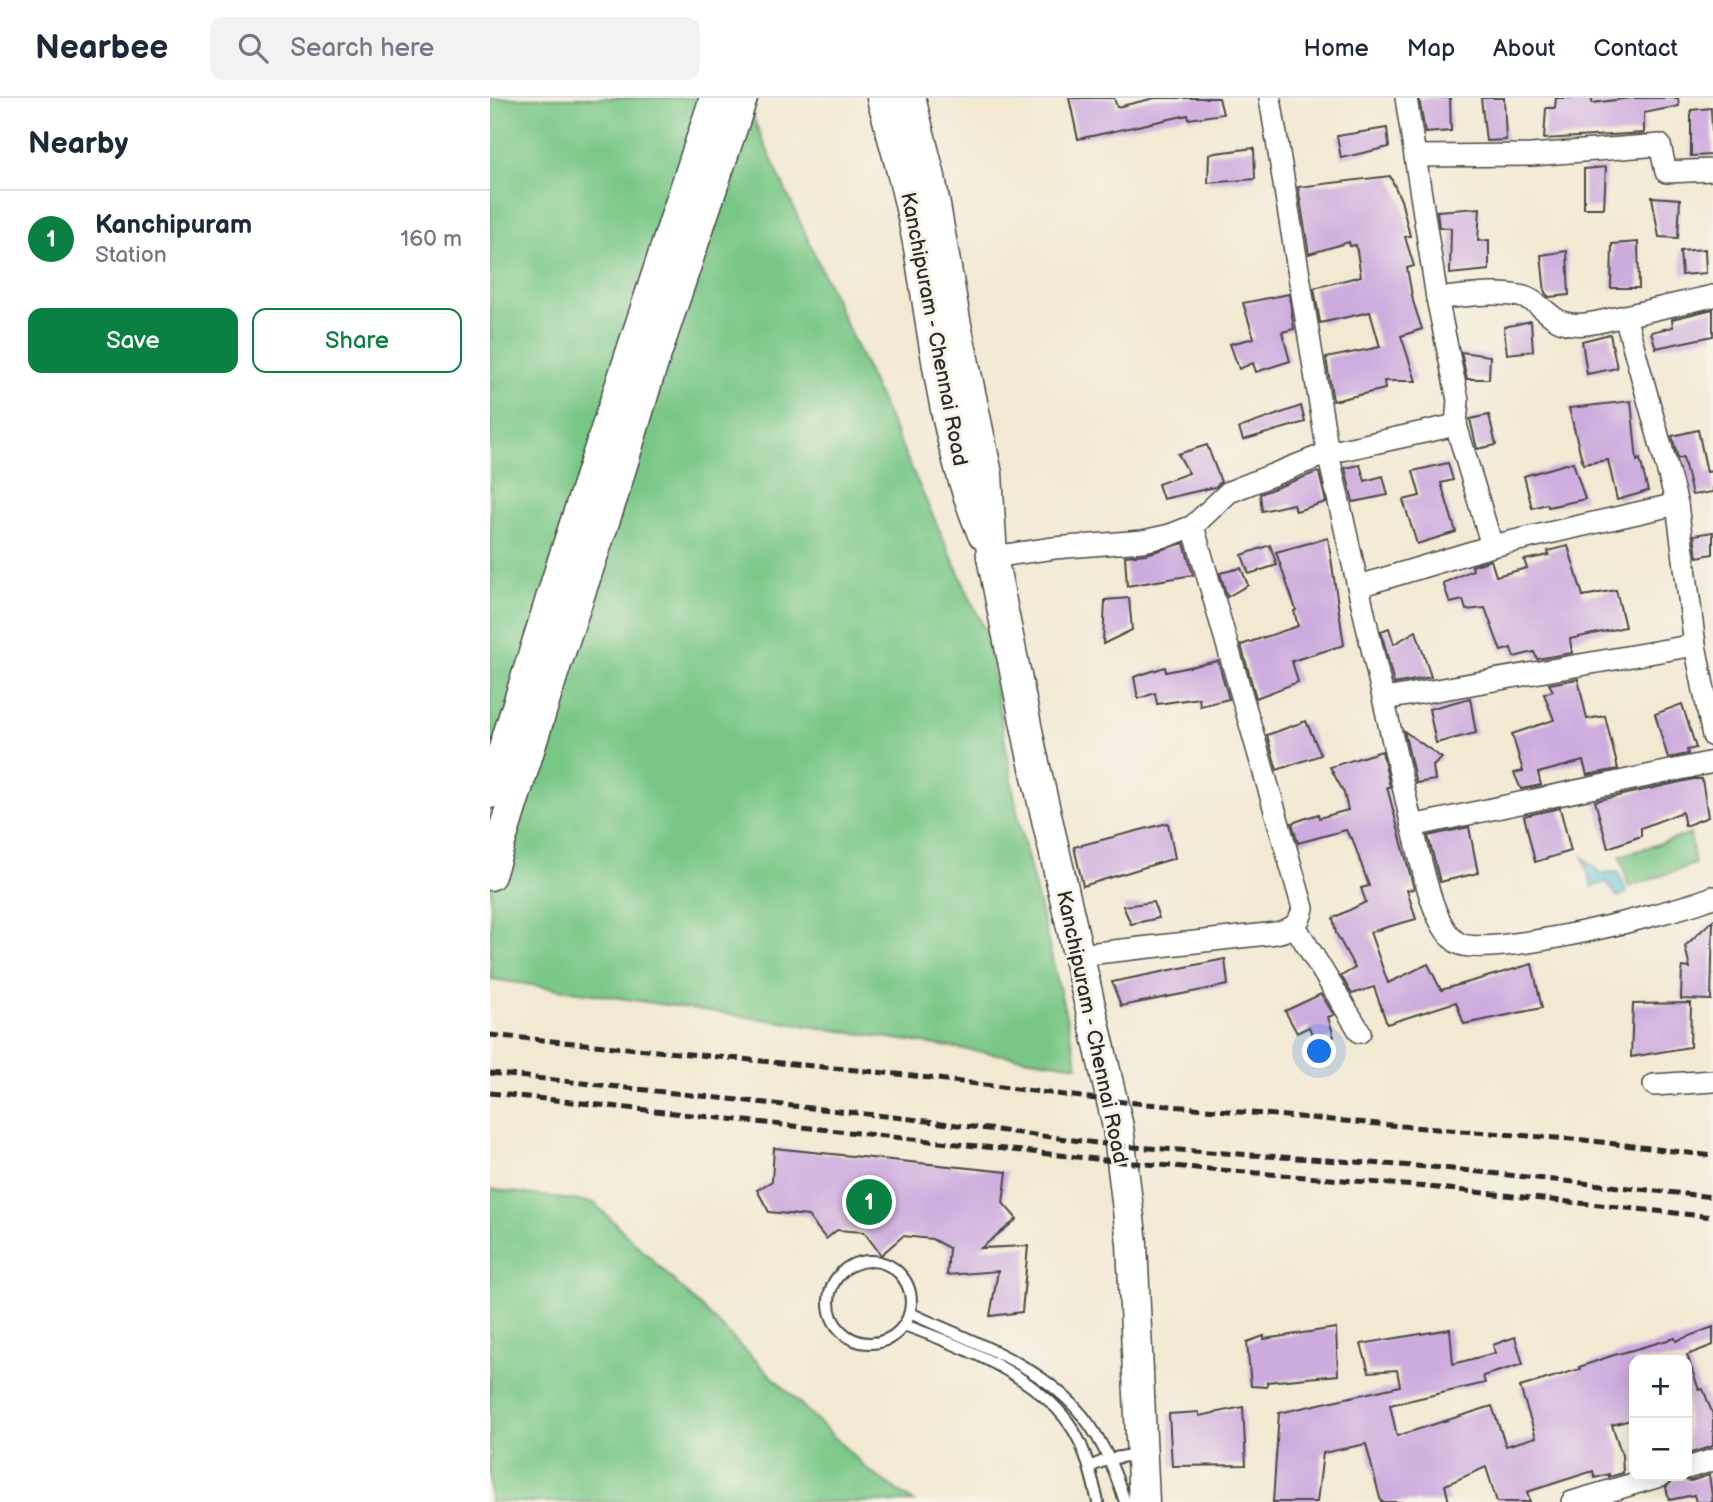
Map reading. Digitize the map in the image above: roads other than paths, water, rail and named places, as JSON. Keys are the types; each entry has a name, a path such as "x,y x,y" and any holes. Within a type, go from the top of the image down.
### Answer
{"main road":[{"path":"490,793 567,548 715,98"},
{"path":"490,875 554,670 616,486 648,378 742,98"},
{"name":"Kanchipuram - Chennai Road","path":"882,98 907,191 938,366 963,477 975,517 992,557"},
{"name":"Kanchipuram - Chennai Road","path":"910,98 930,177 956,325 987,474 992,557 1034,764 1110,1088 1126,1185 1135,1291 1144,1502"}],"street":[{"path":"1270,98 1328,453 1412,826 1440,921 1458,943 1473,948 1551,939 1669,912 1713,897"},
{"path":"1406,98 1437,298 1458,400 1456,425 1492,546"},
{"path":"1416,156 1531,155 1660,145 1666,173 1713,170"},
{"path":"1437,298 1508,294 1522,296 1568,324 1583,324 1713,296"},
{"path":"1625,316 1677,504 1695,645 1713,736"},
{"path":"992,557 1054,548 1143,541 1170,535 1193,526 1229,492 1328,453 1456,425"},
{"path":"1359,586 1492,546 1677,504"},
{"path":"1078,955 1276,933 1295,926 1301,918 1303,908 1193,526"},
{"path":"1384,699 1695,645"},
{"path":"1412,826 1713,762"},
{"path":"1295,926 1360,1032"},
{"path":"1654,1085 1713,1081"},
{"path":"1692,1466 1713,1460"},
{"path":"1572,1502 1643,1481"}],"lane":[{"path":"872,1260 886,1263 898,1271 907,1282 912,1295 911,1313 898,1333 887,1340 874,1344 860,1342 838,1329 831,1317 830,1291 846,1268 858,1262 872,1260"},
{"path":"911,1313 1019,1365 1075,1407 1093,1430 1109,1459 1125,1502"},
{"path":"904,1325 978,1356 1037,1391 1074,1430 1089,1467 1098,1502"},
{"path":"1089,1467 1109,1459 1141,1454"}],"water":[{"path":"1583,857 1600,873 1618,872 1627,893 1617,897 1607,882 1592,887"}],"railway":[{"path":"490,1035 897,1074 1113,1101 1584,1140 1713,1156"},
{"path":"490,1073 903,1118 1120,1146 1443,1168 1713,1197"},
{"path":"490,1093 1123,1162 1428,1187 1713,1217"}],"place":[{"name":"Kanchipuram","path":"869,1202"}]}
